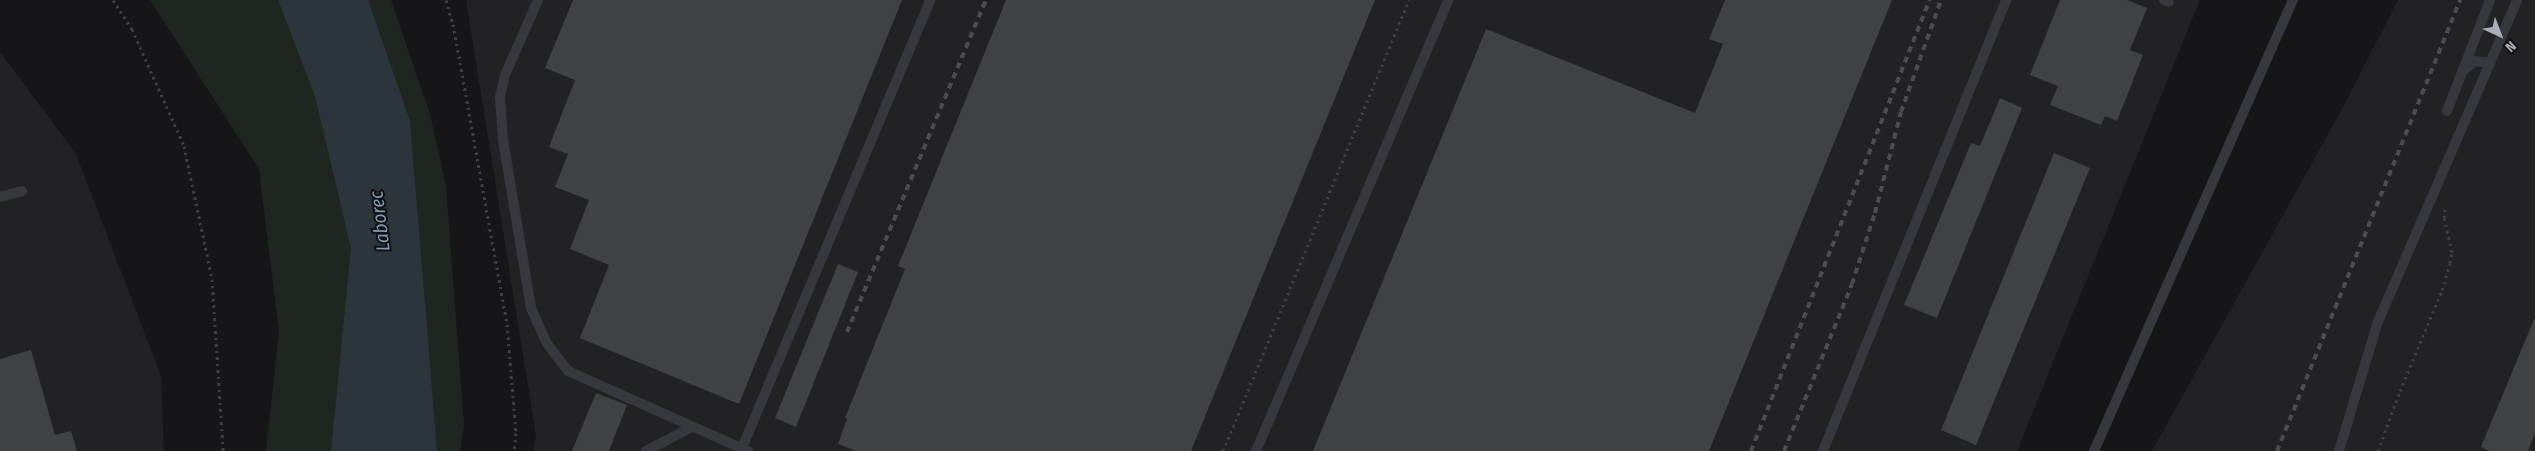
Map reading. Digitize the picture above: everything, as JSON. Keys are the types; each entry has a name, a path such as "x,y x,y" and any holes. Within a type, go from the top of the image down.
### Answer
{"lane":[{"path":"538,0 505,75 500,97 503,140 531,308 546,342 568,371 745,450 930,0"},
{"path":"1256,451 1448,0"},
{"path":"1823,451 2006,0"},
{"path":"2094,451 2293,0"},
{"path":"2447,111 2490,0"},
{"path":"2340,451 2377,324 2517,0"},
{"path":"2458,82 2471,63 2480,60 2489,63"},
{"path":"0,197 22,191"},
{"path":"646,451 692,427"}],"path":[{"path":"113,0 132,29 184,146 212,280 223,451"},
{"path":"446,0 453,24 507,324 516,433 514,451"},
{"path":"1223,451 1409,0"},
{"path":"2378,451 2400,391 2442,290 2450,263 2452,252 2444,218 2446,199"}],"shaded area":[{"path":"150,0 391,0 430,114 446,186 464,426 460,451 266,451 279,332 259,169"},
{"path":"466,0 2200,0 2017,451 533,451 536,436"},
{"path":"2398,0 2535,0 2535,451 2152,451 2342,109"},
{"path":"0,52 76,154 161,376 164,451 0,451"}],"water":[{"name":"Laborec","path":"278,0 368,0 410,121 437,451 331,451 351,248 315,96"}],"building":[{"path":"573,0 902,0 739,404 580,338 609,265 570,249 589,200 555,187 568,154 549,147 575,80 545,68"},
{"path":"1006,0 1375,0 1191,451 856,451 838,444 847,419 845,418 905,269 898,266"},
{"path":"1725,0 1892,0 1709,451 1313,451 1486,29 1695,113 1723,44 1709,39"},
{"path":"2060,0 2127,0 2147,8 2130,50 2143,55 2117,121 2105,116 2101,125 2050,105 2058,86 2030,75"},
{"path":"2000,98 2022,108 1937,318 1904,305 1971,143 1980,146"},
{"path":"2054,153 2090,168 1976,445 1941,430"},
{"path":"838,264 858,272 796,427 775,418"},
{"path":"2535,317 2535,433 2528,451 2490,451 2481,447"},
{"path":"31,350 55,435 71,431 77,451 0,451 0,359"},
{"path":"596,393 627,405 609,451 572,451"}],"railway":[{"path":"847,332 986,0"},
{"path":"1751,451 1930,0"},
{"path":"1784,451 1852,284 1875,213 1901,112 1941,0"},
{"path":"2277,451 2460,0"}]}
